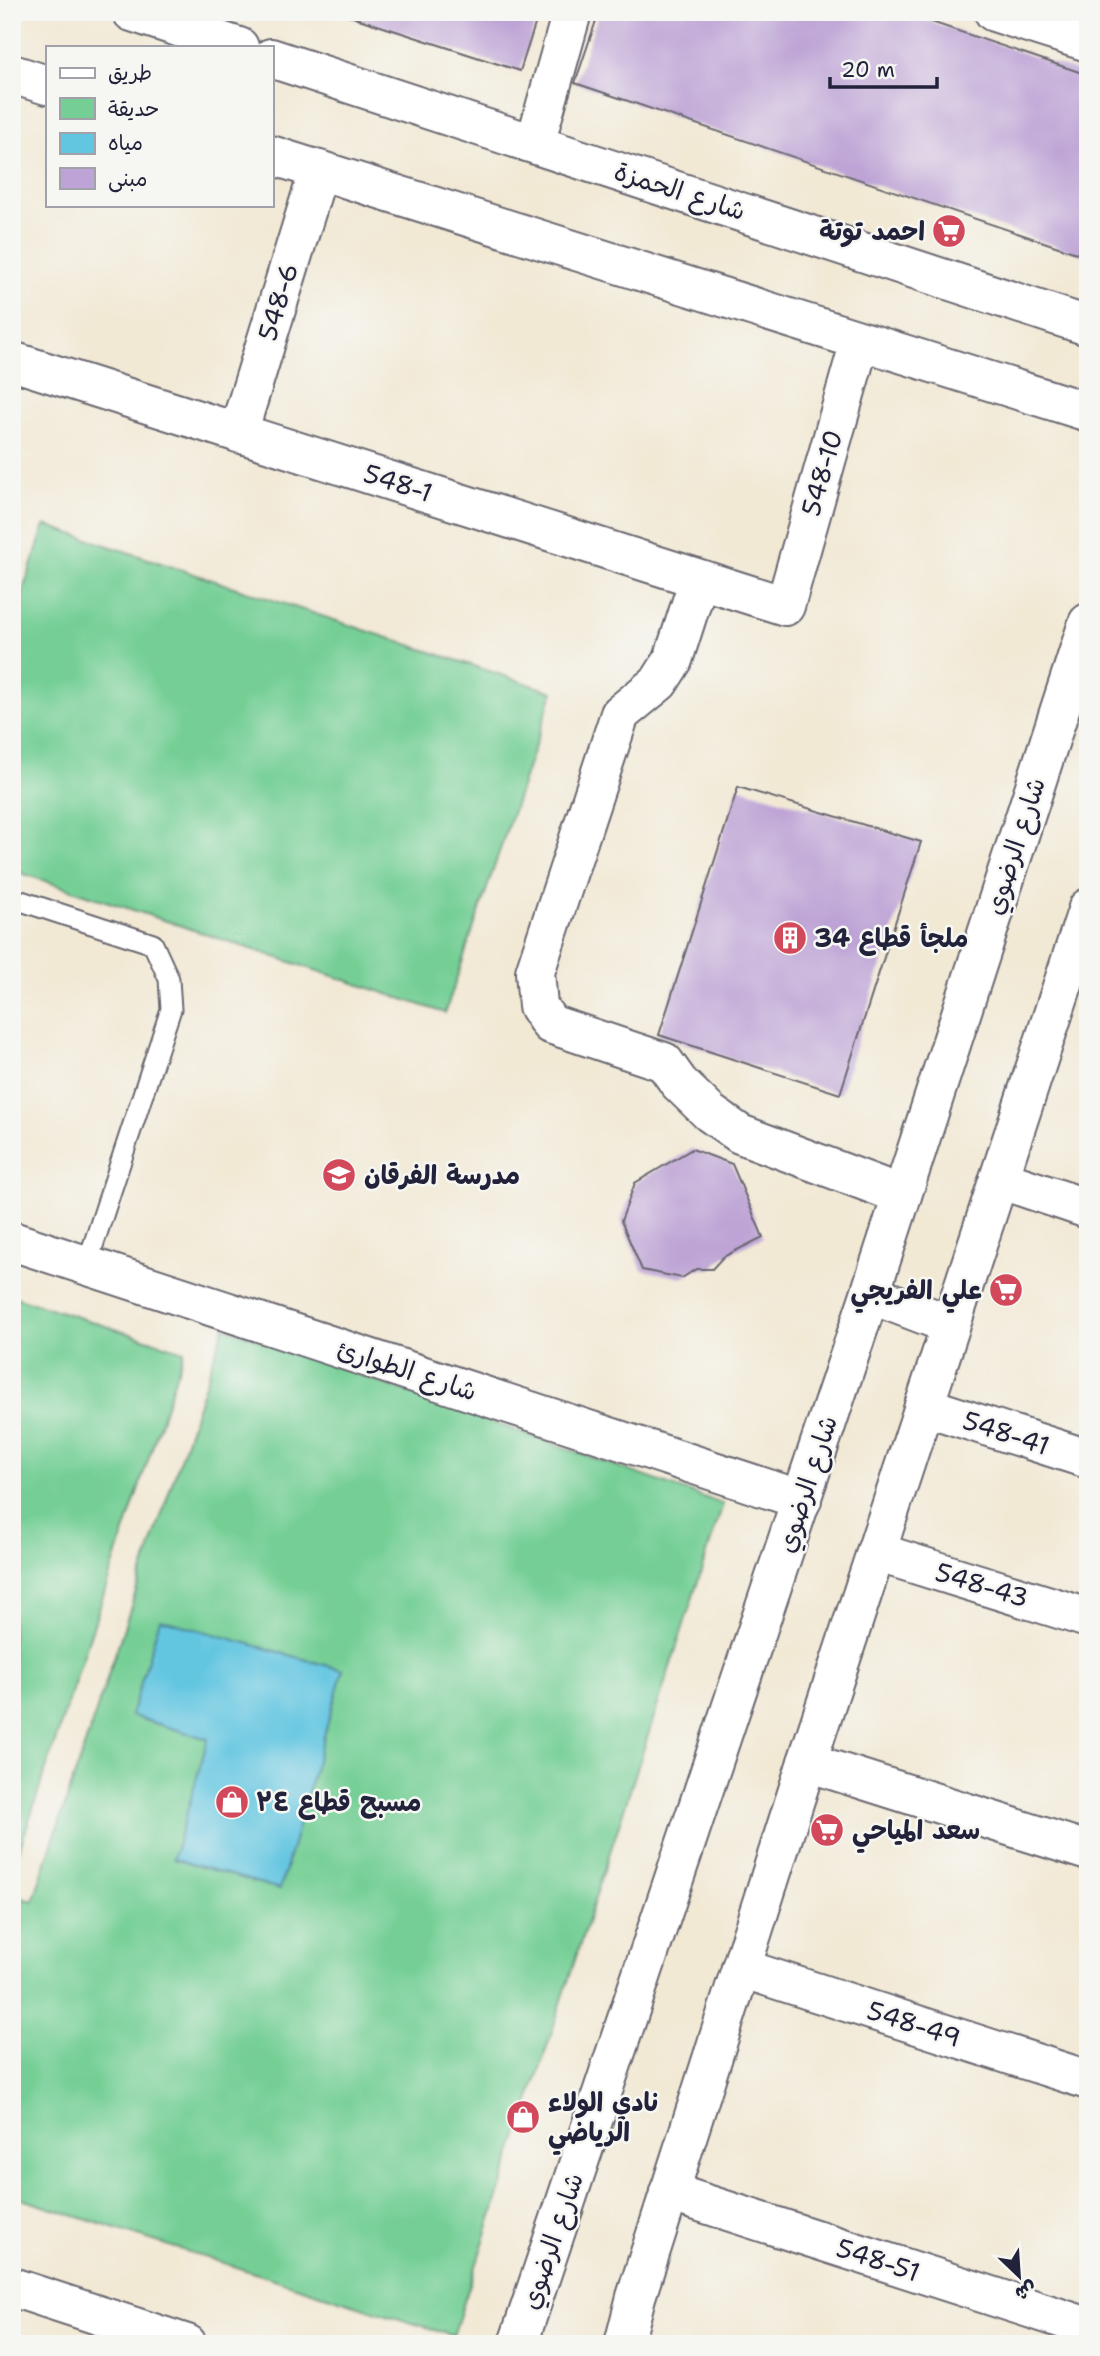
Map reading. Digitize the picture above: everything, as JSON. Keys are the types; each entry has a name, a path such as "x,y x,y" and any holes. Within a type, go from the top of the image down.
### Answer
{"street":[{"path":"132,12 236,46"},
{"path":"535,144 572,12"},
{"path":"994,12 1088,43"},
{"name":"شارع الحمزة","path":"273,59 1088,326"},
{"path":"12,74 46,85"},
{"path":"273,156 1088,412"},
{"name":"548-6","path":"238,433 319,170"},
{"name":"548-10","path":"785,606 860,341"},
{"name":"548-1","path":"12,361 785,606"},
{"path":"699,579 673,660 659,682 620,714 611,737 535,972 538,1006 550,1024 664,1062 679,1083 710,1113 740,1134 902,1195"},
{"name":"شارع الرضوي","path":"517,2344 802,1500 1088,622"},
{"path":"624,2344 669,2192 807,1762 999,1179 1081,952 1088,908"},
{"path":"999,1179 1088,1209"},
{"name":"شارع الطوارئ","path":"12,1241 802,1500"},
{"path":"870,1294 951,1325"},
{"name":"548-41","path":"924,1406 1088,1460"},
{"name":"548-43","path":"876,1552 1088,1618"},
{"path":"807,1762 1088,1851"},
{"name":"548-49","path":"741,1968 1088,2080"},
{"name":"548-51","path":"669,2192 1088,2327"},
{"path":"12,2287 187,2344"}],"lane":[{"path":"12,898 153,944 169,979 171,1009 87,1264"}],"green space":[{"path":"45,525 553,692 445,1013 12,870 12,623"},
{"path":"12,1296 184,1351 12,1872"},
{"path":"224,1327 723,1504 453,2336 12,2196 12,1895 33,1901"}],"water":[{"path":"160,1619 343,1670 280,1889 173,1859 208,1739 131,1716"}],"building":[{"path":"337,12 539,12 520,71"},
{"path":"599,12 902,12 1088,75 1088,257 575,83"},
{"name":"ملجأ قطاع 34","path":"738,787 921,842 840,1094 659,1035"},
{"path":"692,1149 732,1164 763,1237 723,1257 712,1269 696,1269 682,1278 642,1270 621,1221 635,1183"}],"place":[{"name":"احمد توتة","path":"949,231"},
{"name":"ملجأ قطاع 34","path":"790,938"},
{"name":"مدرسة الفرقان","path":"339,1175"},
{"name":"علي الفريجي","path":"1006,1290"},
{"name":"مسبح قطاع ٣٤","path":"232,1802"},
{"name":"سعد المياحي","path":"827,1830"},
{"name":"نادي الولاء الرياضي","path":"523,2117"}]}
